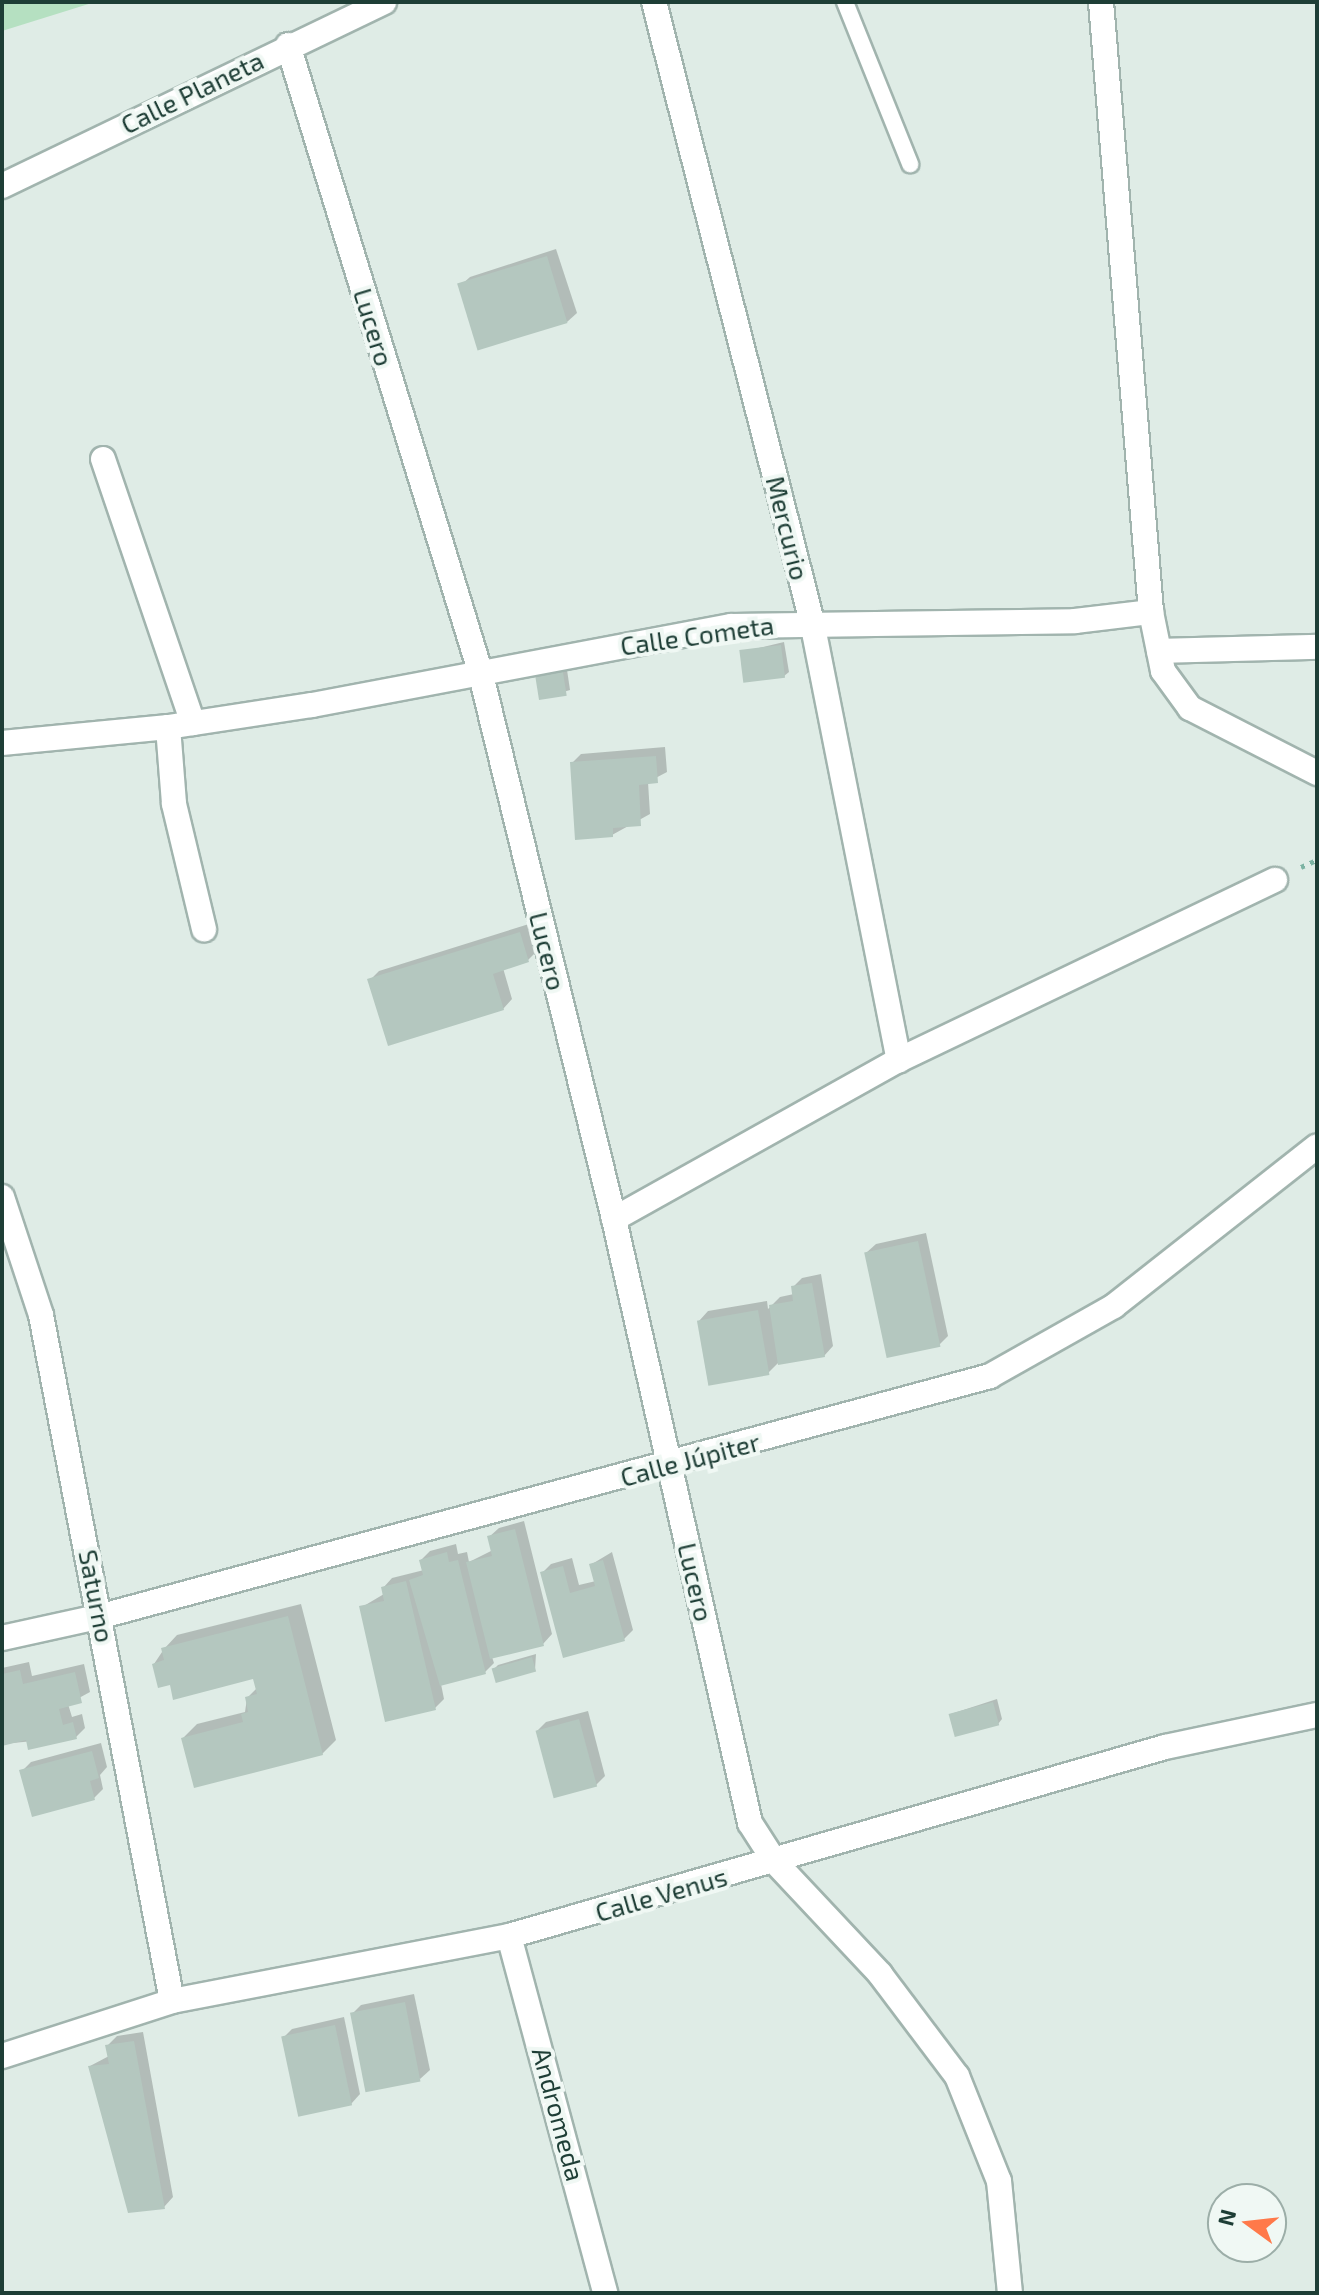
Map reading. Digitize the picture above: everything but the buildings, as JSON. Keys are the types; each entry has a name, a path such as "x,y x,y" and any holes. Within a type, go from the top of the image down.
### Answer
{"street":[{"name":"Calle Planeta","path":"2,186 288,45 384,2"},
{"name":"Mercurio","path":"654,2 812,622 899,1060"},
{"path":"1101,2 1151,612 1163,671 1190,708 1317,773"},
{"name":"Lucero","path":"288,45 480,671 614,1219 750,1823 775,1862 880,1974 957,2076 999,2181 1010,2293"},
{"path":"103,459 193,723"},
{"name":"Calle Cometa","path":"2,743 193,723 731,626 812,622 1075,621 1151,612"},
{"path":"1159,651 1317,647"},
{"path":"168,727 174,804 204,929"},
{"path":"614,1219 899,1060 1275,880"},
{"name":"Calle Júpiter","path":"2,1638 102,1616 670,1465 990,1376 1114,1306 1317,1146"},
{"name":"Saturno","path":"2,1197 41,1315 102,1616 172,2001"},
{"name":"Calle Venus","path":"2,2056 172,2001 509,1936 775,1862 1165,1747 1317,1715"},
{"name":"Andromeda","path":"509,1936 605,2293"}],"lane":[{"path":"845,2 910,164"}],"green space":[{"path":"2,2 95,2 2,31"}]}
